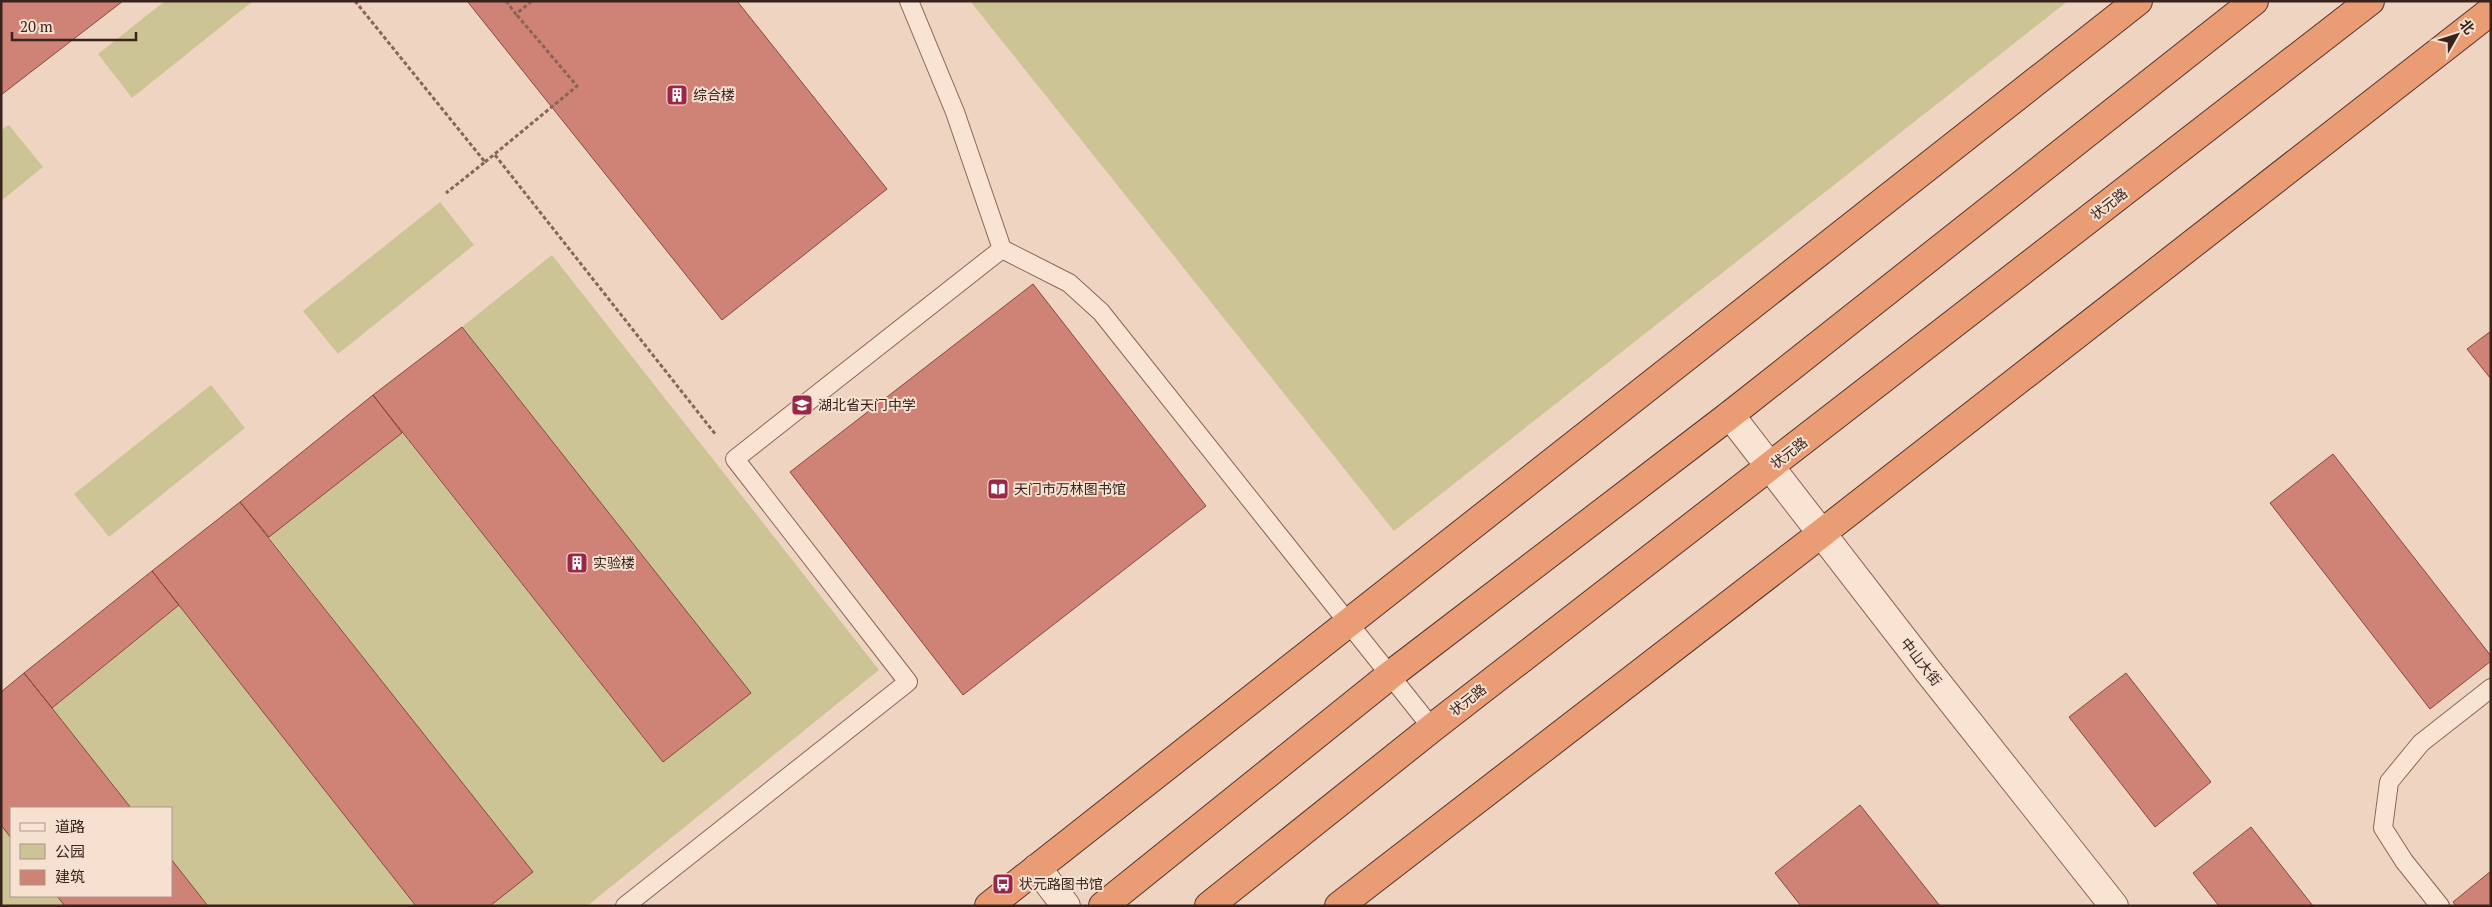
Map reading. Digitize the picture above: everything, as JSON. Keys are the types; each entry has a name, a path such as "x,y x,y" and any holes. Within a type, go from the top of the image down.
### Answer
{"highway":[{"path":"989,906 2138,1"},
{"path":"1103,906 1389,676 1730,415 2254,1"},
{"name":"状元路","path":"1209,906 1432,728 1770,468 2370,1"},
{"path":"1339,906 1822,534 2491,11"}],"street":[{"name":"中山大街","path":"1730,415 2114,906"},
{"path":"1036,868 1066,906"}],"lane":[{"path":"909,1 955,112 1002,248 1069,283 1101,312 1432,728"},
{"path":"625,906 908,682 735,459 1002,248"},
{"path":"2440,906 2404,861 2382,828 2389,782 2421,743 2491,688"}],"path":[{"path":"355,1 485,162"},
{"path":"446,193 495,155 577,86 506,1"},
{"path":"516,14 532,1"},
{"path":"495,155 735,459"}],"green space":[{"path":"165,1 253,1 132,98 98,54"},
{"path":"970,1 2068,1 1394,531"},
{"path":"9,125 43,167 1,201 1,130"},
{"path":"440,202 474,245 338,354 303,311"},
{"path":"552,255 879,670 587,906 490,906 532,872 269,537 402,433 663,762 751,693 462,327"},
{"path":"211,385 245,428 109,537 74,494"},
{"path":"179,605 416,906 208,906 172,860 172,807 130,807 52,708"},
{"path":"1,825 10,837 10,897 58,897 65,906 1,906"}],"building":[{"path":"1,1 123,1 1,95"},
{"name":"综合楼","path":"467,1 737,1 887,189 722,320"},
{"name":"天门市万林图书馆","path":"1033,284 1206,506 963,695 790,472"},
{"name":"实验楼","path":"462,327 751,693 663,762 373,395"},
{"path":"2491,331 2491,379 2467,349"},
{"path":"373,395 402,433 269,537 240,502"},
{"path":"2333,454 2491,656 2491,661 2430,709 2270,503"},
{"path":"240,502 533,872 490,906 416,906 152,571"},
{"path":"152,571 179,605 52,708 24,673"},
{"path":"24,673 130,807 10,807 10,837 1,825 1,692"},
{"path":"2126,673 2211,782 2155,827 2069,717"},
{"path":"1860,805 1940,906 1801,906 1775,873"},
{"path":"2251,827 2313,906 2219,906 2193,873"},
{"path":"172,860 208,906 65,906 58,897 172,897"},
{"path":"2491,871 2491,906 2456,906 2453,902"}],"place":[{"name":"综合楼","path":"677,95"},
{"name":"湖北省天门中学","path":"802,405"},
{"name":"天门市万林图书馆","path":"998,489"},
{"name":"实验楼","path":"577,563"},
{"name":"状元路图书馆","path":"1003,884"}]}
